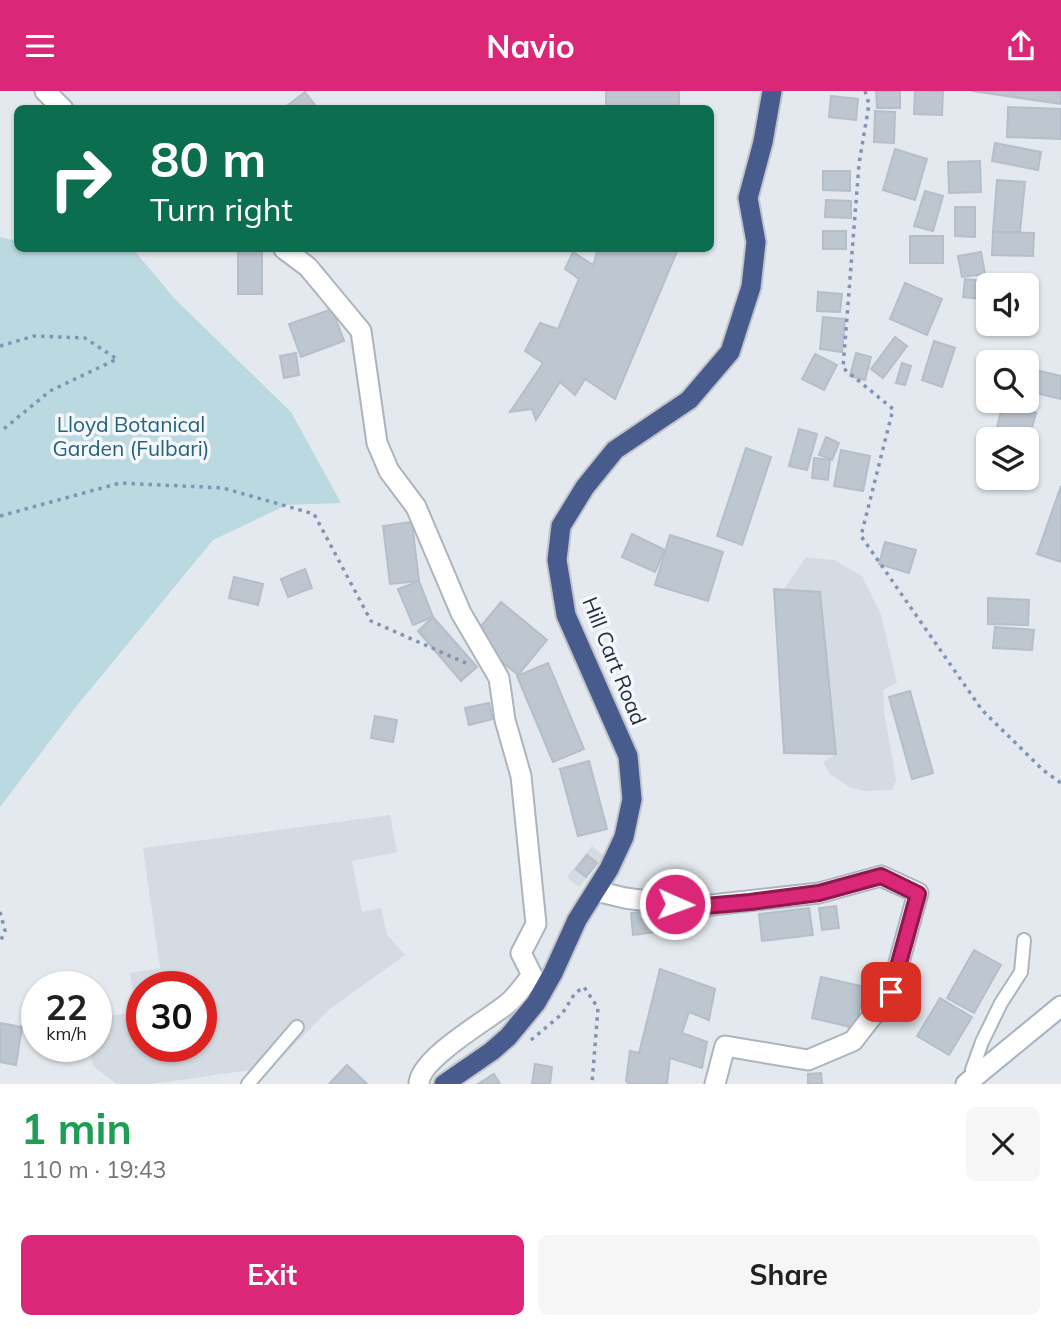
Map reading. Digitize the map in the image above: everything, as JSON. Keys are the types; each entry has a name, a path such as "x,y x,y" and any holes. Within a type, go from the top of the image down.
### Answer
{"highway":[{"name":"Hill Cart Road","path":"444,1084 492,1051 523,1021 545,988 577,920 613,861 624,837 632,799 628,756 566,615 557,560 561,526 585,487 615,450 689,400 730,352 751,287 756,242 748,198 772,91"}],"street":[{"path":"46,91 59,105"},
{"path":"288,252 308,267 361,331 377,443 389,471 416,507 461,613 499,678 505,720 521,776 536,924 522,953 531,975 510,1002 432,1059 419,1077 419,1084"},
{"path":"596,891 625,898 694,907 819,893 881,876 918,894 891,992 853,1041 808,1060 724,1046 715,1084"},
{"path":"969,1081 1061,1006"}],"lane":[{"path":"969,1081 982,1042 1001,1003 1021,972 1024,940"},
{"path":"248,1084 297,1027"}],"path":[{"path":"865,91 869,104 859,164 842,368 893,409 862,536 982,710 1043,770 1061,783"},
{"path":"0,346 34,335 85,338 117,359 50,391 0,432"},
{"path":"0,516 120,483 223,488 314,514 371,621 499,678"},
{"path":"0,912 5,931 0,942"},
{"path":"524,1042 534,1039 562,1014 575,993 584,987 598,1008 592,1084"}],"shaded area":[{"path":"806,557 834,560 862,576 881,615 897,683 883,690 896,780 892,790 867,791 851,788 830,774 823,762 836,754 820,592 784,589"},
{"path":"390,815 397,852 352,861 362,912 381,908 387,935 405,955 331,1008 272,1067 151,1084 117,1084 93,1066 92,1062 112,1062 112,1016 126,1014 126,1062 217,1062 217,971 142,971 160,968 143,848"},
{"path":"592,846 604,856 579,887 567,877"}],"green space":[{"name":"Lloyd Botanical Garden (Fulbari)","path":"0,237 14,240 14,252 136,252 174,298 291,412 341,503 287,505 213,540 75,708 0,807"}],"building":[{"path":"606,91 679,91 679,105 606,105"},
{"path":"876,91 900,91 900,108 877,108"},
{"path":"915,91 943,91 942,115 914,114"},
{"path":"972,91 1061,91 1061,104"},
{"path":"305,92 315,105 288,105"},
{"path":"831,96 858,99 856,120 829,117"},
{"path":"1008,107 1061,109 1061,139 1007,137"},
{"path":"875,111 895,112 894,143 874,142"},
{"path":"995,143 1041,152 1038,170 992,161"},
{"path":"895,149 927,159 915,200 883,190"},
{"path":"980,161 981,192 949,193 948,162"},
{"path":"823,171 850,171 850,191 823,190"},
{"path":"997,180 1025,182 1020,232 993,232"},
{"path":"925,191 943,196 933,231 914,226"},
{"path":"826,200 851,201 851,218 825,217"},
{"path":"955,207 975,207 975,237 955,236"},
{"path":"823,231 846,231 846,249 823,249"},
{"path":"993,232 1034,233 1033,256 992,255"},
{"path":"910,236 943,236 943,263 910,263"},
{"path":"238,252 262,252 262,294 238,294"},
{"path":"573,252 593,265 597,252 677,252 615,399 585,379 575,395 560,382 536,420 532,409 510,412 543,363 525,351 540,323 558,329 579,279 565,269"},
{"path":"981,252 985,273 962,277 958,256"},
{"path":"965,279 976,280 976,298 963,297"},
{"path":"905,283 942,299 927,335 890,319"},
{"path":"818,292 842,294 840,312 817,311"},
{"path":"332,309 344,341 301,357 289,324"},
{"path":"823,317 845,319 842,352 820,349"},
{"path":"895,337 907,346 883,378 871,369"},
{"path":"934,341 955,348 942,387 922,380"},
{"path":"296,353 299,375 284,378 280,356"},
{"path":"856,353 871,357 865,380 850,376"},
{"path":"815,354 837,365 824,390 802,379"},
{"path":"902,363 911,366 905,385 896,383"},
{"path":"1039,371 1061,376 1061,399 1039,394"},
{"path":"1001,413 1036,413 1032,427 997,427"},
{"path":"799,429 817,434 807,470 789,466"},
{"path":"826,437 839,443 832,460 819,455"},
{"path":"746,448 771,457 742,545 717,536"},
{"path":"841,450 870,456 863,491 834,486"},
{"path":"814,458 830,460 828,480 812,478"},
{"path":"1061,486 1061,562 1037,554"},
{"path":"412,522 419,581 390,584 383,526"},
{"path":"632,534 665,550 655,572 622,557"},
{"path":"670,535 723,552 708,601 655,585"},
{"path":"885,542 916,550 909,573 879,564"},
{"path":"305,569 312,588 288,597 281,579"},
{"path":"234,577 263,584 258,605 229,598"},
{"path":"419,581 433,617 413,625 398,589"},
{"path":"774,589 820,592 836,754 784,753"},
{"path":"988,598 1029,600 1028,625 988,624"},
{"path":"501,602 547,640 518,675 472,637"},
{"path":"433,617 477,667 461,681 418,631"},
{"path":"995,627 1034,630 1032,650 993,648"},
{"path":"548,663 584,749 553,762 517,676"},
{"path":"910,691 933,773 912,779 889,697"},
{"path":"489,703 493,719 469,725 465,708"},
{"path":"375,716 397,720 393,742 371,738"},
{"path":"589,761 607,829 578,836 560,769"},
{"path":"587,855 597,863 586,877 576,869"},
{"path":"836,906 839,928 822,930 819,908"},
{"path":"679,907 682,929 633,935 631,913"},
{"path":"809,908 813,935 762,941 759,914"},
{"path":"974,950 1001,965 974,1013 947,998"},
{"path":"660,969 715,989 709,1020 689,1012 682,1033 707,1042 702,1068 670,1058 667,1084 629,1084 626,1081 630,1051 639,1053"},
{"path":"821,977 865,987 855,1028 812,1018"},
{"path":"940,998 972,1017 949,1055 917,1036"},
{"path":"0,1023 21,1027 16,1065 0,1062"},
{"path":"535,1064 552,1067 550,1084 532,1084"},
{"path":"347,1065 367,1084 329,1084"},
{"path":"821,1073 822,1084 808,1084 808,1074"},
{"path":"494,1074 500,1084 478,1084"}],"route":[{"path":"675,904 694,907 819,893 881,876 918,894 891,992"}]}
